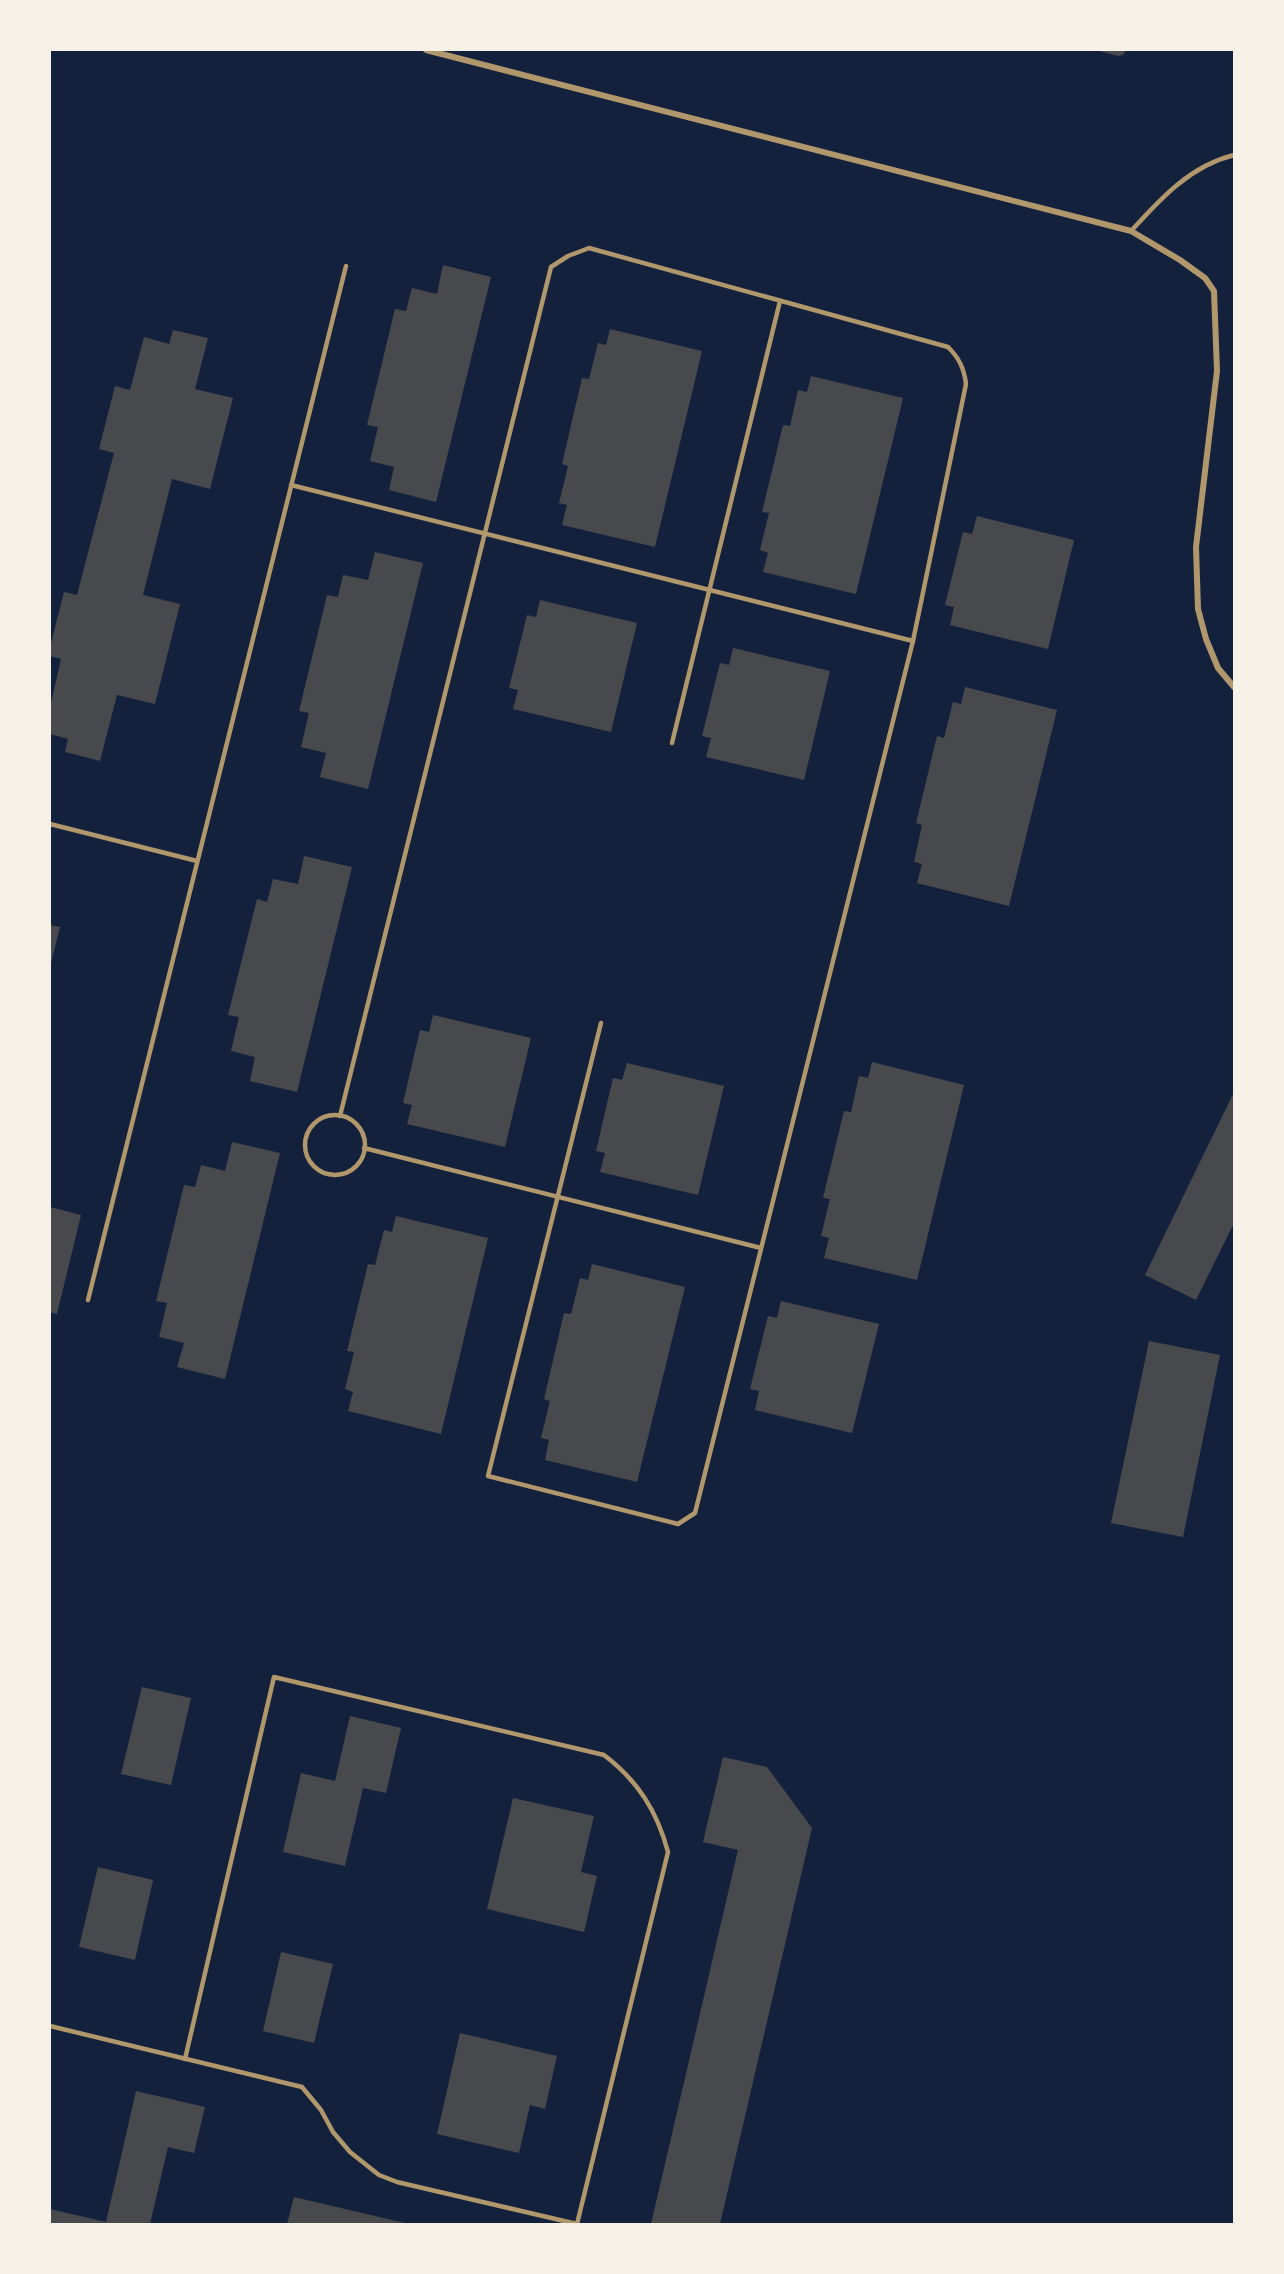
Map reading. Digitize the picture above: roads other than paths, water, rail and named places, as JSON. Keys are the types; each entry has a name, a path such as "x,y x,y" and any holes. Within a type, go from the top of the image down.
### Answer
{"street":[{"path":"426,50 1131,231 1205,278 1214,291 1217,371 1196,547 1198,609 1206,639 1218,668 1234,687"}],"lane":[{"path":"1131,231 1166,193 1200,168 1234,155"},
{"path":"340,1116 551,267 568,256 589,248 948,347 961,363 966,384 913,641 695,1513 678,1524 488,1476 601,1023"},
{"path":"88,1300 346,266"},
{"path":"672,743 780,301"},
{"path":"291,486 913,641"},
{"path":"50,824 197,861"},
{"path":"328,1116 340,1116 350,1119 360,1128 364,1148 356,1167 345,1174 332,1175 319,1171 309,1160 305,1146 308,1131 319,1120 328,1116"},
{"path":"364,1148 761,1248"},
{"path":"50,2026 185,2059 302,2087 350,2152 380,2175 397,2182 577,2224 668,1852 661,1827 650,1804 622,1769 604,1755 274,1677 185,2059"}]}
